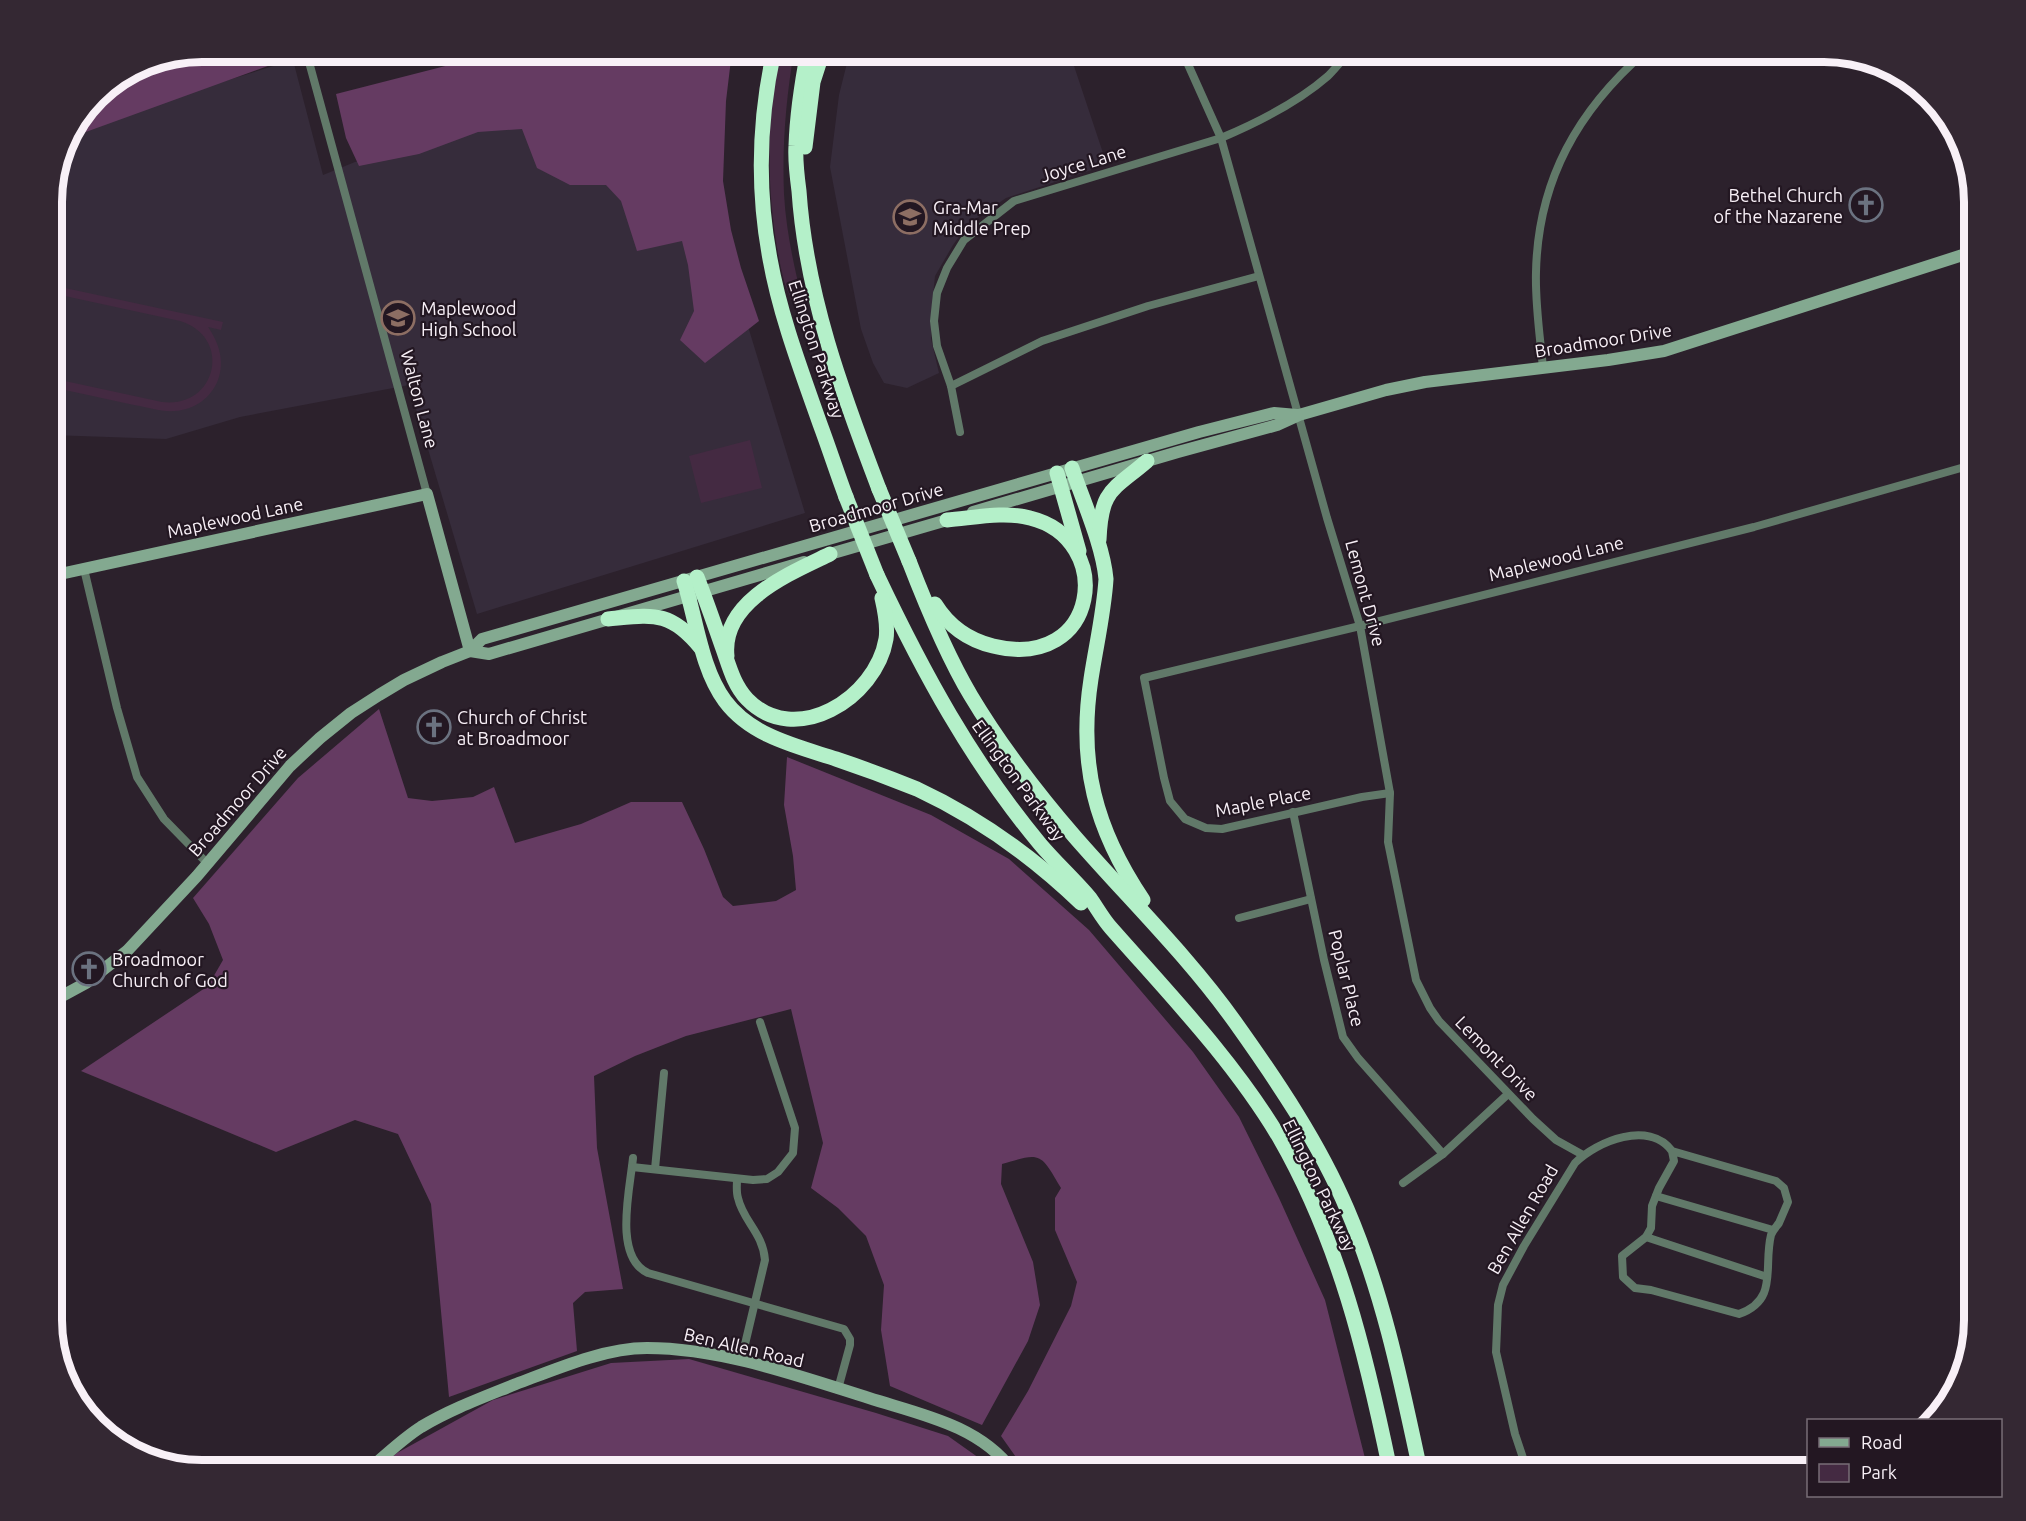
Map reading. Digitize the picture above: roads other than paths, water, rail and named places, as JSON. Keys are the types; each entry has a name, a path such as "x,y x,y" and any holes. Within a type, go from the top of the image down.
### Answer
{"highway":[{"name":"Ellington Parkway","path":"772,62 763,116 761,153 763,201 770,258 799,366 877,575 930,681 971,751 1041,846 1090,899 1109,925 1186,1011 1263,1112 1293,1164 1322,1226 1354,1314 1388,1460"},
{"name":"Ellington Parkway","path":"806,62 795,148 802,231 817,307 833,362 879,489 909,561 955,664 970,694 994,731 1075,837 1173,945 1234,1020 1311,1136 1347,1208 1381,1299 1418,1460"},
{"path":"802,231 804,152 813,82 820,62"},
{"path":"1099,546 1101,513 1106,500 1119,483 1147,461"},
{"path":"1067,477 1099,546 1106,579 1087,716 1090,783 1114,851 1129,880 1173,945"},
{"path":"909,561 941,614 951,624 976,640 1011,650 1047,645 1069,630 1076,620 1082,608 1085,588 1067,477"},
{"path":"947,520 1016,516 1038,520 1060,533 1074,549 1083,569"},
{"path":"727,662 726,650 734,624 749,603 765,588 830,554"},
{"path":"693,586 730,673 741,692 756,708 766,714 790,719 811,718 839,706 855,694 877,665 886,639 885,610 877,575"},
{"path":"693,586 703,651 712,677 723,699 750,726 774,738 898,782 967,816 1030,858 1090,912 1109,925"},
{"path":"608,619 649,615 660,617 681,627 703,651"}],"main road":[{"name":"Broadmoor Drive","path":"62,996 86,983 127,951 154,924 290,766 335,726 351,713 404,680 470,651 482,639 830,554 947,520 1067,477 1147,461 1277,425 1299,415 1350,399 1415,384 1664,351 1964,255"},
{"name":"Broadmoor Drive","path":"470,651 489,654 608,619 693,586 1067,477 1274,413 1299,415"},
{"name":"Maplewood Lane","path":"62,574 427,494"},
{"name":"Walton Lane","path":"427,494 470,651"},
{"name":"Ben Allen Road","path":"380,1460 419,1428 478,1400 551,1371 599,1356 624,1349 645,1348 677,1349 741,1361 838,1389 950,1424 987,1444 1005,1460"}],"street":[{"name":"Lemont Drive","path":"1187,61 1221,138 1258,276 1360,626 1390,793 1388,842 1416,980 1439,1021 1508,1094 1556,1140 1584,1155"},
{"name":"Joyce Lane","path":"960,432 951,387 937,346 934,321 937,293 947,268 964,240 1014,201 1221,138 1276,112 1304,95 1329,75 1341,61"},
{"path":"1543,368 1537,313 1536,272 1539,240 1547,202 1561,156 1587,113 1622,72 1634,61"},
{"name":"Walton Lane","path":"309,62 427,494"},
{"path":"951,387 1042,341 1148,306 1258,276"},
{"name":"Maplewood Lane","path":"1144,678 1754,527 1964,467"},
{"path":"84,569 117,708 137,777 164,819 207,863"},
{"name":"Maple Place","path":"1144,678 1170,801 1185,819 1206,828 1222,830 1293,812 1390,793"},
{"name":"Poplar Place","path":"1293,812 1343,1037 1358,1058 1443,1154"},
{"path":"1239,918 1311,899"},
{"path":"760,1022 795,1128 793,1153 778,1172 768,1179 737,1179 655,1169 633,1162 626,1240 631,1257 648,1273 844,1329 848,1333 850,1345 838,1389"},
{"path":"655,1169 664,1073"},
{"path":"1403,1183 1443,1154 1508,1094"},
{"name":"Ben Allen Road","path":"1524,1460 1515,1434 1496,1352 1498,1305 1503,1286 1524,1246 1575,1163 1584,1155 1616,1139 1641,1135 1659,1140 1671,1151 1776,1181 1784,1188 1788,1202 1773,1230"},
{"path":"1656,1196 1773,1230 1766,1288 1761,1301 1749,1311 1739,1314 1651,1290 1635,1288 1623,1276 1622,1256 1646,1237 1651,1228 1652,1206 1656,1196 1674,1161 1671,1151"},
{"path":"737,1179 737,1196 764,1249 765,1266 741,1361"},
{"path":"1646,1237 1767,1277"}],"place":[{"name":"Bethel Church of the Nazarene","path":"1866,205"},
{"name":"Gra-Mar Middle Prep","path":"910,217"},
{"name":"Maplewood High School","path":"398,318"},
{"name":"Church of Christ at Broadmoor","path":"434,727"},
{"name":"Broadmoor Church of God","path":"89,969"}]}
